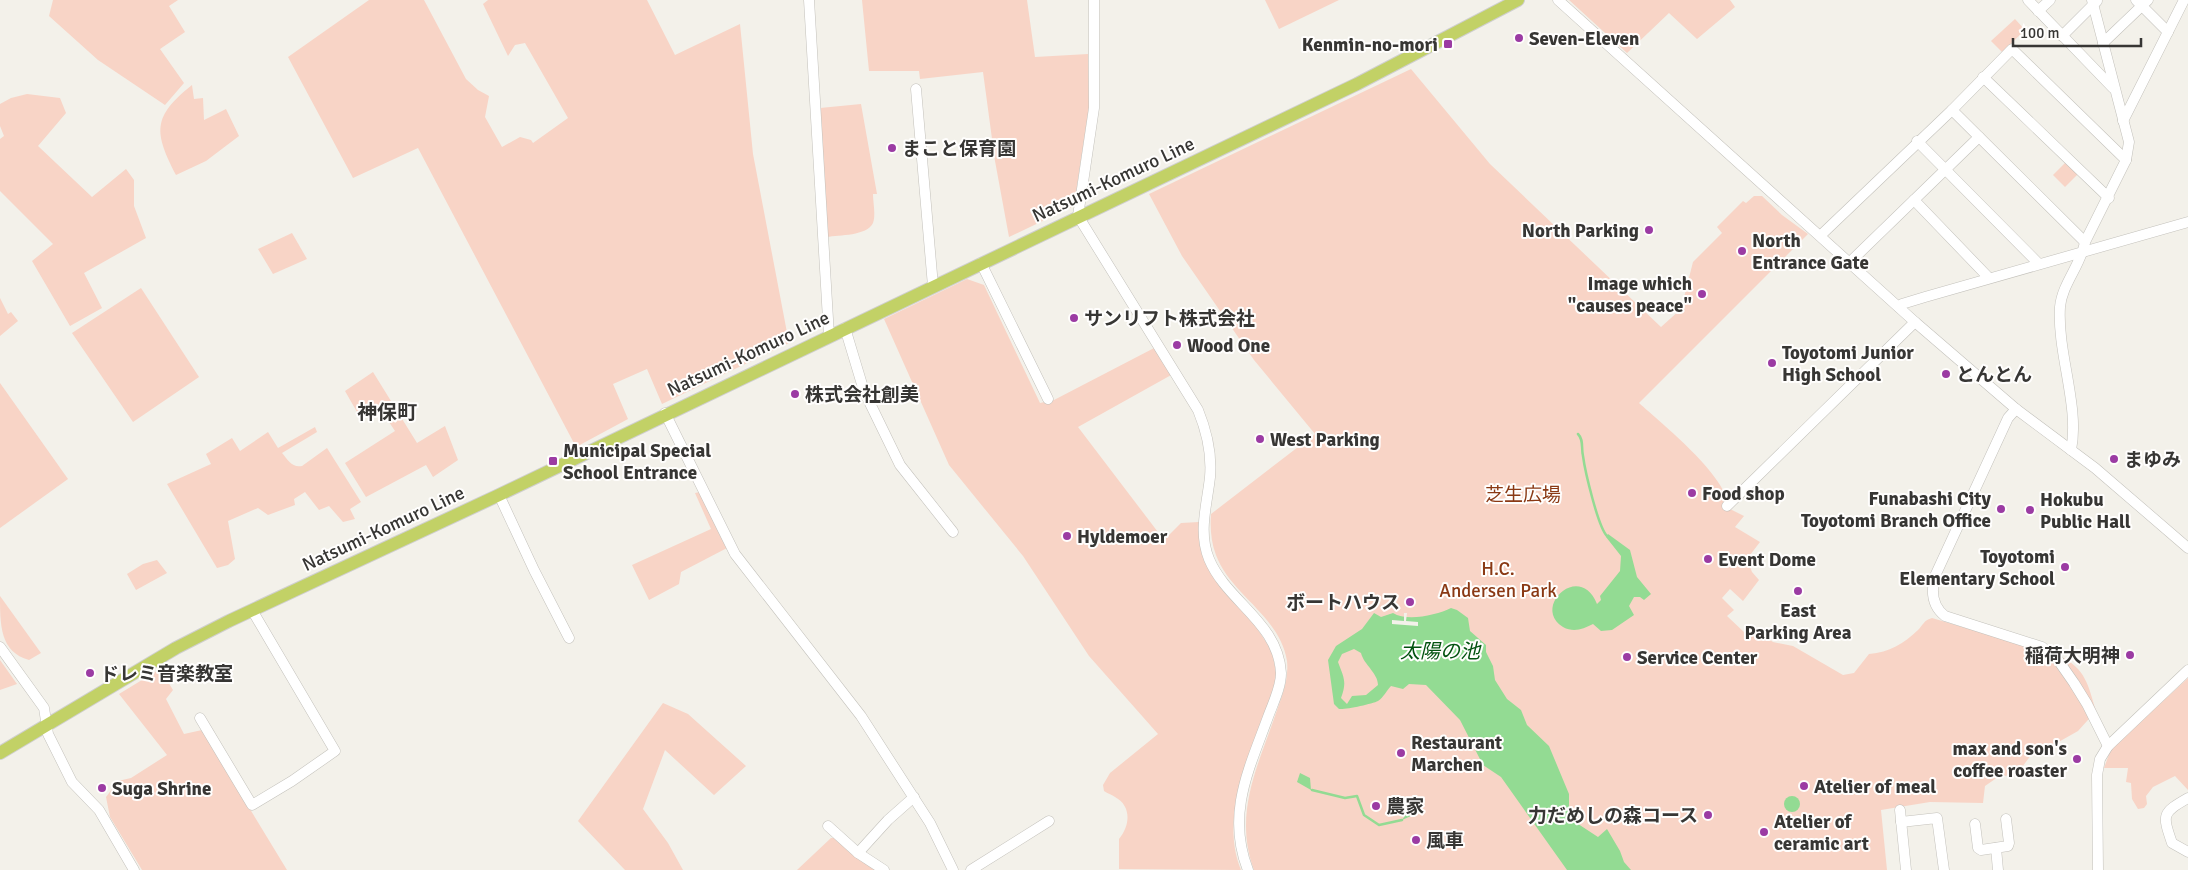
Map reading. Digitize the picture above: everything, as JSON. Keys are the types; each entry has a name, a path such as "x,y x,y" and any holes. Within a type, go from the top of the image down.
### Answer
{"main road":[{"name":"Natsumi-Komuro Line","path":"0,753 176,648 252,610 499,495 1357,84 1518,0"}],"street":[{"path":"809,0 829,336"},
{"path":"1094,0 1094,108 1078,216 1198,410 1206,431 1211,463 1204,518 1207,552 1219,576 1271,639 1276,650 1281,672 1280,685 1248,773 1239,806 1239,841 1248,870"},
{"path":"1558,0 1821,235 1915,322 2016,409 2071,450 2188,548"},
{"path":"2028,0 2114,88"},
{"path":"2038,11 2050,0"},
{"path":"2123,121 2184,0"},
{"path":"2062,36 2094,1"},
{"path":"2071,450 2073,424 2064,365 2060,307 2067,284 2126,160 2129,142 2114,88 2094,1"},
{"path":"2103,43 2142,2 2168,32"},
{"path":"1821,235 1917,141 1952,110 2012,49 2126,160"},
{"path":"1984,76 2108,198"},
{"path":"916,89 933,286"},
{"path":"1952,110 2084,247"},
{"path":"1850,262 1979,137"},
{"path":"1917,141 2039,264"},
{"path":"1914,200 1990,278"},
{"path":"1899,307 1902,304 2039,264 2084,247 2188,222"},
{"path":"981,263 1048,399"},
{"path":"1727,506 1915,322"},
{"path":"845,328 864,391 900,465 953,532"},
{"path":"2016,409 2008,418 1935,576 1932,589 1934,602 1938,611 1945,616 2042,647 2058,660 2087,704 2108,746"},
{"path":"665,414 735,554 861,716 930,823 953,870"},
{"path":"499,495 534,570 569,638"},
{"path":"200,718 252,805 336,751 252,610"},
{"path":"0,647 44,708 48,734 72,782 99,810 134,870"},
{"path":"2098,870 2097,775 2100,759 2108,746 2188,670"},
{"path":"858,853 888,820 914,797"},
{"path":"2188,798 2168,809 2165,818 2172,843 2188,852"},
{"path":"1900,810 1906,870"},
{"path":"1901,822 1937,818 1944,870"},
{"path":"1975,824 1978,848 1981,850 1996,848 2008,846 2010,843 2006,819"},
{"path":"971,870 1049,821"},
{"path":"828,826 858,853 884,870"},
{"path":"1996,848 1998,870"}],"green space":[{"path":"53,0 178,0 169,6 185,32 160,49 184,83 165,105 98,60 49,16"},
{"path":"369,0 424,0 466,79 478,90 489,96 485,117 502,147 520,137 531,140 533,143 568,118 525,43 515,45 508,56 483,4 488,0 647,0 675,55 740,24 753,154 789,343 662,404 647,369 613,384 628,419 576,447 418,148 353,178 288,57"},
{"path":"862,0 1027,0 1035,57 1088,54 1089,107 1074,206 1009,237 995,161 983,72 920,79 919,71 869,71"},
{"path":"1265,0 1339,0 1279,29"},
{"path":"1569,0 1730,0 1735,7 1697,39 1669,13 1627,53"},
{"path":"2015,19 2025,30 2002,52 1991,41"},
{"name":"H.C. Andersen Park","path":"1411,69 1490,164 1661,327 1681,309 1693,262 1722,233 1717,227 1743,201 1746,203 1754,196 1762,196 1782,215 1808,234 1639,403 1707,467 1726,496 1728,508 1744,516 1735,527 1760,542 1747,559 1752,572 1759,580 1743,601 1730,589 1722,598 1734,610 1727,616 1745,633 1750,626 1773,642 1793,646 1843,675 1854,673 1869,654 1890,649 1901,643 1918,630 1925,621 1932,618 2060,656 2081,672 2088,686 2096,711 2078,731 2055,744 2034,751 2017,774 1998,777 1985,786 1983,803 1930,802 1881,810 1887,870 1254,870 1248,849 1246,829 1250,790 1281,700 1287,674 1287,661 1283,645 1275,631 1223,569 1213,545 1211,514 1315,434 1254,360 1182,256 1149,194"},
{"path":"192,85 194,99 203,98 204,120 226,109 239,136 206,161 176,175 164,147 161,126 164,116 170,107"},
{"path":"27,94 60,98 66,113 38,146 92,197 126,169 134,180 134,206 146,238 84,273 102,308 70,326 32,261 53,244 0,191 0,139 4,136 0,126 0,104 11,98"},
{"path":"861,104 877,194 873,194 874,220 870,227 859,233 827,237 820,108"},
{"path":"2066,162 2078,174 2065,187 2053,175"},
{"path":"292,233 307,259 273,274 258,249"},
{"path":"967,279 984,285 1040,403 1054,400 1158,346 1173,374 1078,427 1164,540 1181,523 1199,522 1200,542 1272,651 1276,684 1250,752 1236,800 1235,848 1241,870 1119,869 1119,839 1123,834 1128,816 1121,801 1104,791 1103,785 1110,773 1158,734 1089,656 1023,556 949,465 884,319"},
{"path":"141,288 199,377 133,422 72,333"},
{"path":"0,298 8,314 11,312 18,321 0,336"},
{"path":"373,372 417,443 445,426 458,460 433,477 426,465 366,497 345,463 395,431 381,410 361,419 345,391"},
{"path":"0,383 68,479 0,528"},
{"path":"315,427 317,432 282,453 293,465 302,466 327,448 361,502 350,509 355,519 343,522 329,506 319,510 305,492 294,499 295,505 268,515 258,508 228,521 235,559 228,565 217,568 167,484 211,464 206,454 232,438 240,451 268,432 278,448"},
{"path":"700,492 727,548 681,572 679,584 649,600 632,565 711,529 695,493"},
{"path":"157,560 167,573 136,590 127,574 143,564"},
{"path":"0,596 41,653 29,660 12,651 7,644 0,617"},
{"path":"0,660 17,684 0,690"},
{"path":"160,669 173,690 166,699 184,734 202,730 287,870 142,870 110,817 106,797 118,781 131,778 167,755 119,694"},
{"path":"2188,678 2188,790 2175,776 2153,787 2146,796 2147,804 2144,808 2138,809 2132,799 2131,783 2126,782 2128,768 2104,768 2111,749"},
{"path":"663,703 688,714 746,766 714,795 665,750 643,809 668,843 683,870 625,870 578,821"},
{"path":"831,838 836,838 876,870 797,870"}],"water":[{"path":"1608,534 1630,550 1637,577 1651,594 1644,600 1640,597 1634,597 1629,606 1634,615 1612,630 1601,631 1593,624 1582,629 1567,629 1555,619 1552,609 1555,600 1562,592 1570,587 1580,587 1589,592 1597,604 1601,600 1600,596 1620,571 1621,556 1606,537"},
{"name":"太陽の池","path":"1451,608 1468,618 1470,631 1486,645 1486,652 1493,666 1495,680 1507,699 1521,710 1527,725 1549,746 1569,794 1569,818 1598,837 1607,829 1624,862 1631,870 1567,870 1501,777 1483,765 1460,720 1426,685 1409,684 1403,689 1391,686 1378,701 1347,709 1339,709 1334,704 1328,660 1336,646 1362,629 1374,613 1381,617 1393,613 1399,616 1414,617","holes":["1354,649 1361,653 1376,677 1378,685 1366,695 1352,696 1347,704 1341,698 1344,680 1338,662 1342,654"]},
{"path":"1300,773 1310,778 1311,790 1297,782"},
{"path":"1789,796 1795,796 1800,801 1798,810 1789,812 1784,807 1784,801"},
{"path":"1415,801 1419,804 1420,812 1402,820"}],"pier":[{"path":"1404,613 1407,613 1406,621 1418,622 1418,626 1392,624 1392,620 1404,621"}],"waterway":[{"path":"1578,434 1582,441 1582,453 1592,498 1603,531 1607,536"},
{"path":"1312,790 1345,798 1357,796 1364,815 1379,825 1402,820"}],"place":[{"name":"Seven-Eleven","path":"1519,38"},
{"name":"Kenmin-no-mori","path":"1448,44"},
{"name":"まこと保育園","path":"892,148"},
{"name":"North Parking","path":"1649,230"},
{"name":"North Entrance Gate","path":"1742,251"},
{"name":"Image which \"causes peace\"","path":"1702,294"},
{"name":"サンリフト株式会社","path":"1074,318"},
{"name":"Wood One","path":"1177,345"},
{"name":"Toyotomi Junior High School","path":"1772,363"},
{"name":"とんとん","path":"1946,374"},
{"name":"株式会社創美","path":"795,394"},
{"name":"West Parking","path":"1260,439"},
{"name":"まゆみ","path":"2114,459"},
{"name":"Municipal Special School Entrance","path":"553,461"},
{"name":"Food shop","path":"1692,493"},
{"name":"Funabashi City Toyotomi Branch Office","path":"2001,509"},
{"name":"Hokubu Public Hall","path":"2030,510"},
{"name":"Hyldemoer","path":"1067,536"},
{"name":"Event Dome","path":"1708,559"},
{"name":"Toyotomi Elementary School","path":"2065,567"},
{"name":"East Parking Area","path":"1798,591"},
{"name":"ボートハウス","path":"1410,602"},
{"name":"稲荷大明神","path":"2130,655"},
{"name":"Service Center","path":"1627,657"},
{"name":"ドレミ音楽教室","path":"90,673"},
{"name":"Restaurant Marchen","path":"1401,753"},
{"name":"max and son's coffee roaster","path":"2077,759"},
{"name":"Atelier of meal","path":"1804,786"},
{"name":"Suga Shrine","path":"102,788"},
{"name":"農家","path":"1376,806"},
{"name":"力だめしの森コース","path":"1708,815"},
{"name":"Atelier of ceramic art","path":"1764,832"},
{"name":"風車","path":"1416,840"}],"district":[{"name":"神保町","path":"387,412"}],"park label":[{"name":"芝生広場","path":"1523,494"}]}
